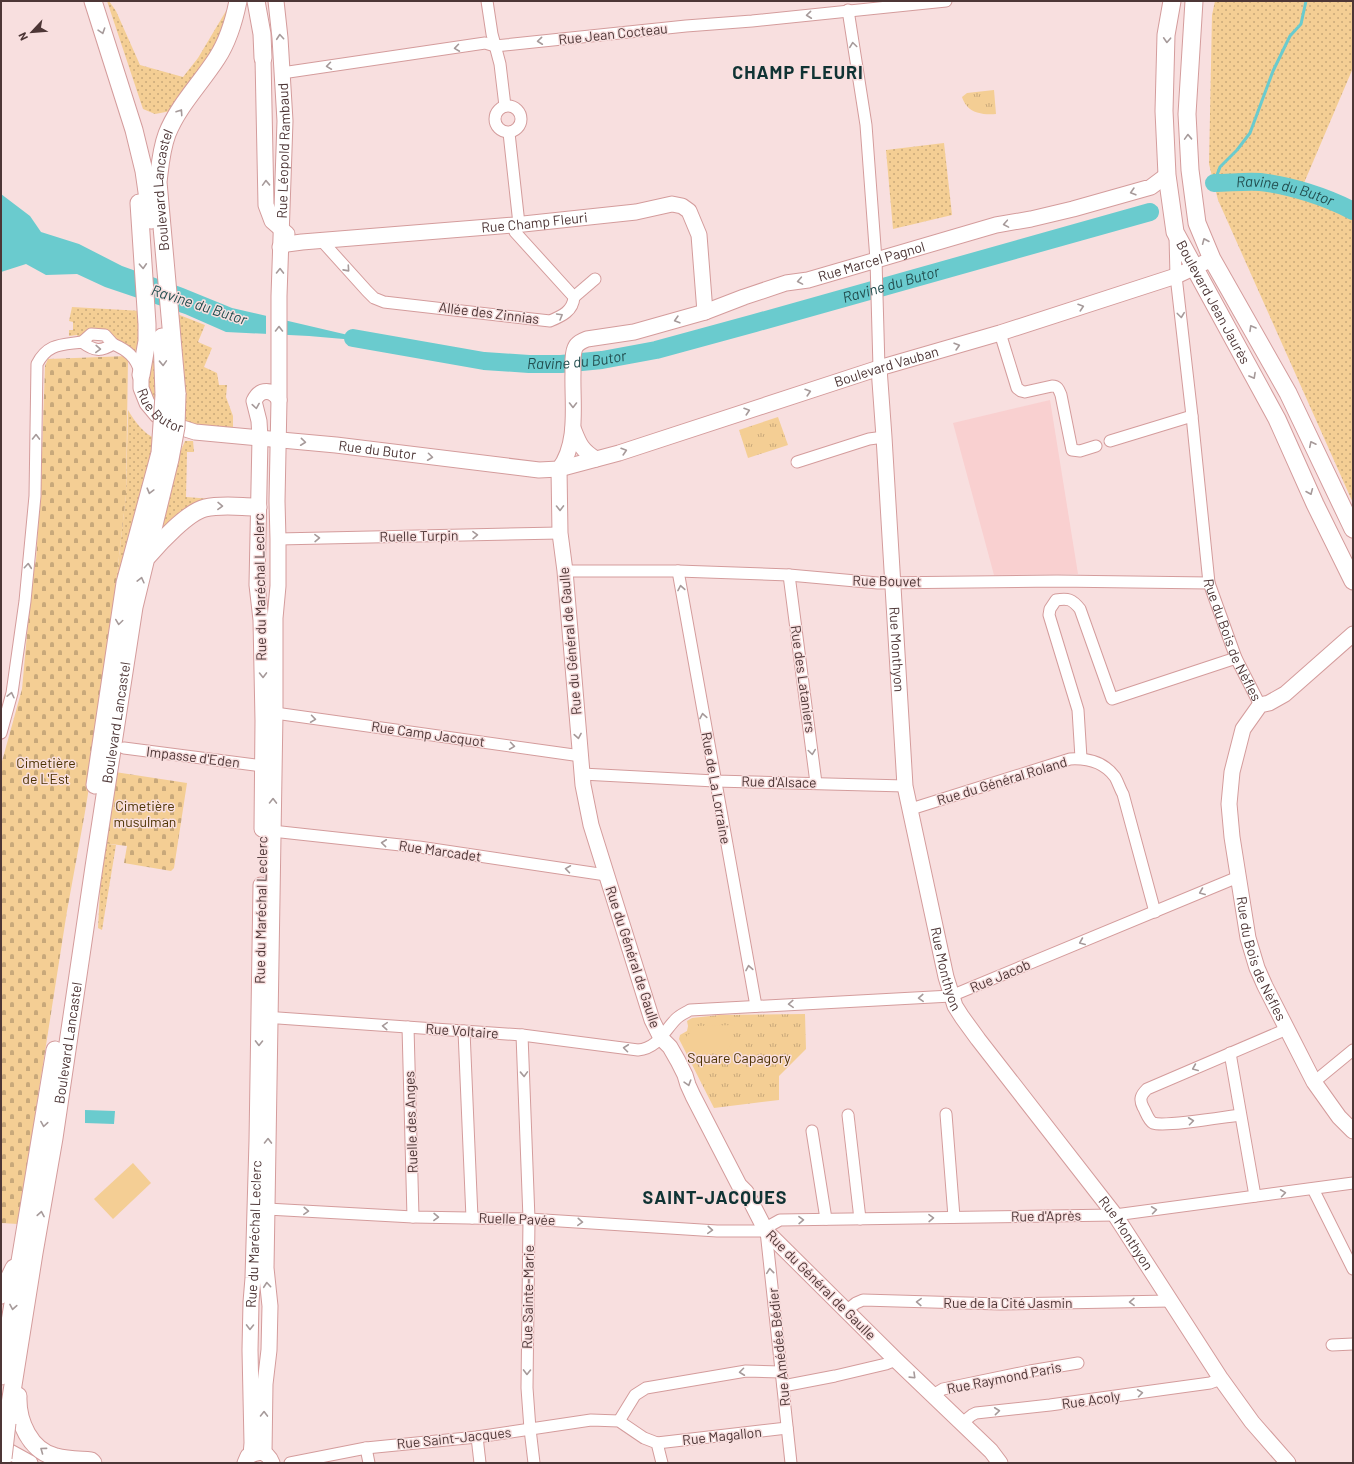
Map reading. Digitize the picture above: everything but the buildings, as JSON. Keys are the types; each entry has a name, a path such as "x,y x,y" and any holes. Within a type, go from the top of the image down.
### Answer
{"main road":[{"path":"93,1 123,94 137,184 152,228 154,328 147,341 141,376"},
{"name":"Boulevard Lancastel","path":"171,394 171,316 152,228 161,157 167,135 177,115 218,57 227,39 233,24 238,1"},
{"path":"256,1 262,34 264,58"},
{"name":"Rue Léopold Rambaud","path":"276,1 285,104 282,230 280,247 279,361"},
{"name":"Boulevard Jean Jaurès","path":"1172,1 1166,35 1164,111 1167,175 1175,232 1277,419 1314,504 1353,580"},
{"name":"Boulevard Jean Jaurès","path":"1194,1 1187,114 1191,176 1197,223 1212,259 1288,393 1353,529"},
{"name":"Rue Léopold Rambaud","path":"264,58 266,205 272,221 282,230"},
{"path":"1167,175 1178,175 1181,179 1188,212 1191,218 1197,223"},
{"name":"Rue Marcel Pagnol","path":"575,347 580,341 586,339 634,332 720,308 744,297 786,283 808,280 876,264 996,225 1031,219 1073,209 1151,187 1167,175"},
{"name":"Rue Champ Fleuri","path":"280,247 287,244 321,240 517,224 636,212 672,204 682,206 689,211 699,235 705,312"},
{"path":"282,230 302,242"},
{"name":"Boulevard Vauban","path":"559,469 619,453 879,368 1000,333 1176,276 1212,259"},
{"name":"Rue Champ Fleuri","path":"704,285 710,298 720,308"},
{"name":"Boulevard Lancastel","path":"2,1456 48,1096 125,583 165,456 176,427 171,394 154,328"},
{"name":"Rue du Général de Gaulle","path":"575,347 573,428 565,462 559,469 560,534 565,572 582,774 587,810 652,1020 661,1038 670,1047 678,1060 693,1096 766,1231 896,1360 991,1451 1000,1463"},
{"name":"Rue du Maréchal Leclerc","path":"253,1459 250,1302 253,1278 272,831 275,713 275,618 278,586 277,501 279,361"},
{"name":"Rue Monthyon","path":"879,368 905,786 946,977 955,1006 978,1039 1115,1215 1222,1379 1252,1422 1288,1463"},
{"name":"Rue Butor","path":"141,376 141,388 147,403 157,415 172,425 195,432"},
{"name":"Rue du Maréchal Leclerc","path":"253,1459 269,1350 270,1306 266,1281 267,1209 264,1017 262,620 258,585 260,438 259,421 254,400 256,396 265,392 270,392 276,394 279,400"},
{"name":"Rue du Général de Gaulle","path":"573,428 582,448 588,454 596,458"},
{"name":"Rue du Butor","path":"195,432 336,445 539,470 559,469"},
{"name":"Boulevard Lancastel","path":"28,1253 54,1138 134,607 146,557 165,456"},
{"path":"146,557 186,518 203,508 213,506 258,507"},
{"path":"1260,705 1269,703 1285,694 1353,634"},
{"name":"Rue du Bois de Nèfles","path":"1260,705 1243,729 1230,790 1229,804 1238,877 1250,948 1265,986 1314,1082 1339,1117 1353,1131"},
{"path":"1,1295 10,1275 28,1253"},
{"path":"1,1376 28,1253"},
{"path":"28,1253 35,1294 18,1397 21,1420 25,1432 44,1452 56,1457 91,1461 93,1463"},
{"path":"2,1456 30,1463"}],"street":[{"path":"487,1 500,64 505,106"},
{"name":"Rue Jean Cocteau","path":"282,73 485,43 496,46 946,1"},
{"path":"848,10 866,125 876,264 879,368"},
{"path":"505,106 515,108 521,116 519,127 514,131 504,132 499,129 494,120 496,114 505,106"},
{"path":"509,132 517,224 515,232 574,297"},
{"name":"Rue du Bois de Nèfles","path":"1175,232 1176,276 1209,583 1236,658 1260,705"},
{"name":"Allée des Zinnias","path":"321,240 374,298 384,302 550,320 560,316 570,309 574,304 574,297 595,279"},
{"path":"1000,333 1017,388 1025,392 1056,386 1061,395 1072,450 1080,451 1096,446"},
{"path":"1,733 12,693 25,601 34,496 37,364 42,355 48,349 57,345 82,342 91,334 105,335 114,344 123,348 133,356 138,364 141,376"},
{"path":"1110,441 1192,416"},
{"path":"797,462 869,439 884,437"},
{"path":"258,507 277,501"},
{"name":"Ruelle Turpin","path":"278,539 560,534"},
{"name":"Rue Bouvet","path":"565,572 678,571 789,575 878,583 1057,581 1209,583"},
{"name":"Rue de La Lorraine","path":"678,571 756,1006"},
{"name":"Rue des Lataniers","path":"789,575 816,783"},
{"path":"1081,758 1078,710 1049,615 1050,609 1056,600 1066,598 1075,602 1080,609 1112,699 1236,658"},
{"name":"Rue Camp Jacquot","path":"275,713 581,756"},
{"name":"Impasse d'Eden","path":"124,748 263,766"},
{"name":"Rue du Général Roland","path":"911,809 1070,759 1081,758 1095,761 1106,768 1115,777 1123,794 1155,912"},
{"name":"Rue d'Alsace","path":"582,774 715,781 905,786"},
{"name":"Rue Marcadet","path":"272,831 419,847 606,875"},
{"name":"Rue Jacob","path":"661,1038 677,1018 690,1010 952,996 1238,877"},
{"name":"Rue Voltaire","path":"264,1017 522,1035 638,1050 654,1044 661,1038"},
{"name":"Ruelle des Anges","path":"408,1027 413,1217"},
{"path":"1240,1115 1168,1124 1153,1122 1149,1119 1140,1101 1142,1094 1147,1089 1287,1029"},
{"path":"464,1031 472,1218"},
{"name":"Rue Sainte-Marie","path":"522,1035 529,1219 527,1388 534,1463"},
{"path":"1314,1082 1353,1050"},
{"path":"1230,1053 1255,1196"},
{"path":"848,1114 860,1219"},
{"path":"946,1114 954,1217"},
{"path":"812,1131 826,1219"},
{"name":"Rue d'Après","path":"766,1231 771,1225 780,1220 1115,1215 1353,1183"},
{"path":"1313,1188 1353,1268"},
{"name":"Ruelle Pavée","path":"267,1209 413,1217 529,1219 717,1231 766,1231"},
{"name":"Rue Amédée Bédier","path":"766,1231 791,1463"},
{"name":"Rue de la Cité Jasmin","path":"847,1310 862,1300 1000,1304 1172,1301"},
{"path":"1332,1345 1353,1344"},
{"path":"783,1386 835,1376 886,1364 896,1360"},
{"name":"Rue Raymond Paris","path":"933,1396 943,1390 1030,1371 1078,1363"},
{"path":"662,1463 658,1445 644,1438 619,1421 635,1395 646,1388 746,1372 781,1372"},
{"name":"Rue Acoly","path":"962,1423 976,1413 1050,1405 1210,1383 1222,1379"},
{"name":"Rue Saint-Jacques","path":"290,1463 366,1448 477,1437 591,1420 619,1421"},
{"name":"Rue Magallon","path":"658,1445 787,1428"},
{"path":"477,1437 480,1463"},
{"path":"366,1448 369,1463"}],"shaded area":[{"path":"1050,400 1078,574 994,575 953,423"}],"green space":[{"path":"107,1 109,1 116,11 140,65 183,77 198,58 226,11 227,21 219,41 171,111 155,114 143,109"},
{"path":"1215,1 1353,1 1353,68 1301,190 1337,202 1353,211 1353,503 1218,200 1209,164 1212,15"},
{"path":"994,90 996,114 984,114 973,111 966,105 962,97 967,93"},
{"path":"944,143 952,215 893,229 886,150"},
{"path":"72,307 142,311 143,327 137,355 117,341 80,339 77,335 69,336 69,330 73,330 73,322 69,321"},
{"path":"177,314 205,325 198,342 212,348 204,367 217,373 219,385 227,385 226,397 233,416 233,428 225,427 225,430 182,422"},
{"path":"157,336 155,404 147,387 147,373"},
{"name":"Cimetière de L'Est","path":"128,356 126,495 101,714 67,911 18,1224 1,1223 1,765 22,689 32,580 36,560 41,483 45,366 48,359"},
{"path":"128,410 140,427 147,434 156,439 110,635 126,495"},
{"path":"778,417 788,445 748,458 739,430"},
{"path":"185,441 193,441 194,452 187,452 186,497 238,501 212,500 157,542 176,462"},
{"name":"Cimetière musulman","path":"115,772 187,783 174,868 171,871 124,863 127,846 103,843"},
{"path":"103,843 116,845 102,930 98,928"},
{"name":"Square Capagory","path":"805,1014 806,1049 779,1076 779,1100 714,1108 679,1039 680,1035 687,1031 687,1021 692,1018 719,1015"},
{"path":"735,1025 731,1044 725,1053 694,1050 686,1036 690,1033 692,1026"},
{"path":"133,1163 151,1183 113,1219 94,1199"}],"water":[{"path":"1,194 30,216 41,232 79,244 122,266 183,288 232,308 378,342 309,336 226,332 185,314 105,287 77,274 46,275 26,264 1,272"},
{"path":"85,1110 115,1111 114,1124 85,1123"}],"pier":[{"path":"266,313 284,318 283,337 266,336"}],"waterway":[{"path":"1214,183 1220,167 1237,150 1250,133 1273,71 1290,36 1301,24 1306,1"},
{"name":"Ravine du Butor","path":"1214,183 1260,182 1283,186 1320,196 1353,211"},
{"name":"Ravine du Butor","path":"353,338 484,361 529,364 561,364 602,360 656,350 1150,212"}],"district":[{"name":"CHAMP FLEURI","path":"798,73"},
{"name":"SAINT-JACQUES","path":"715,1198"}]}
